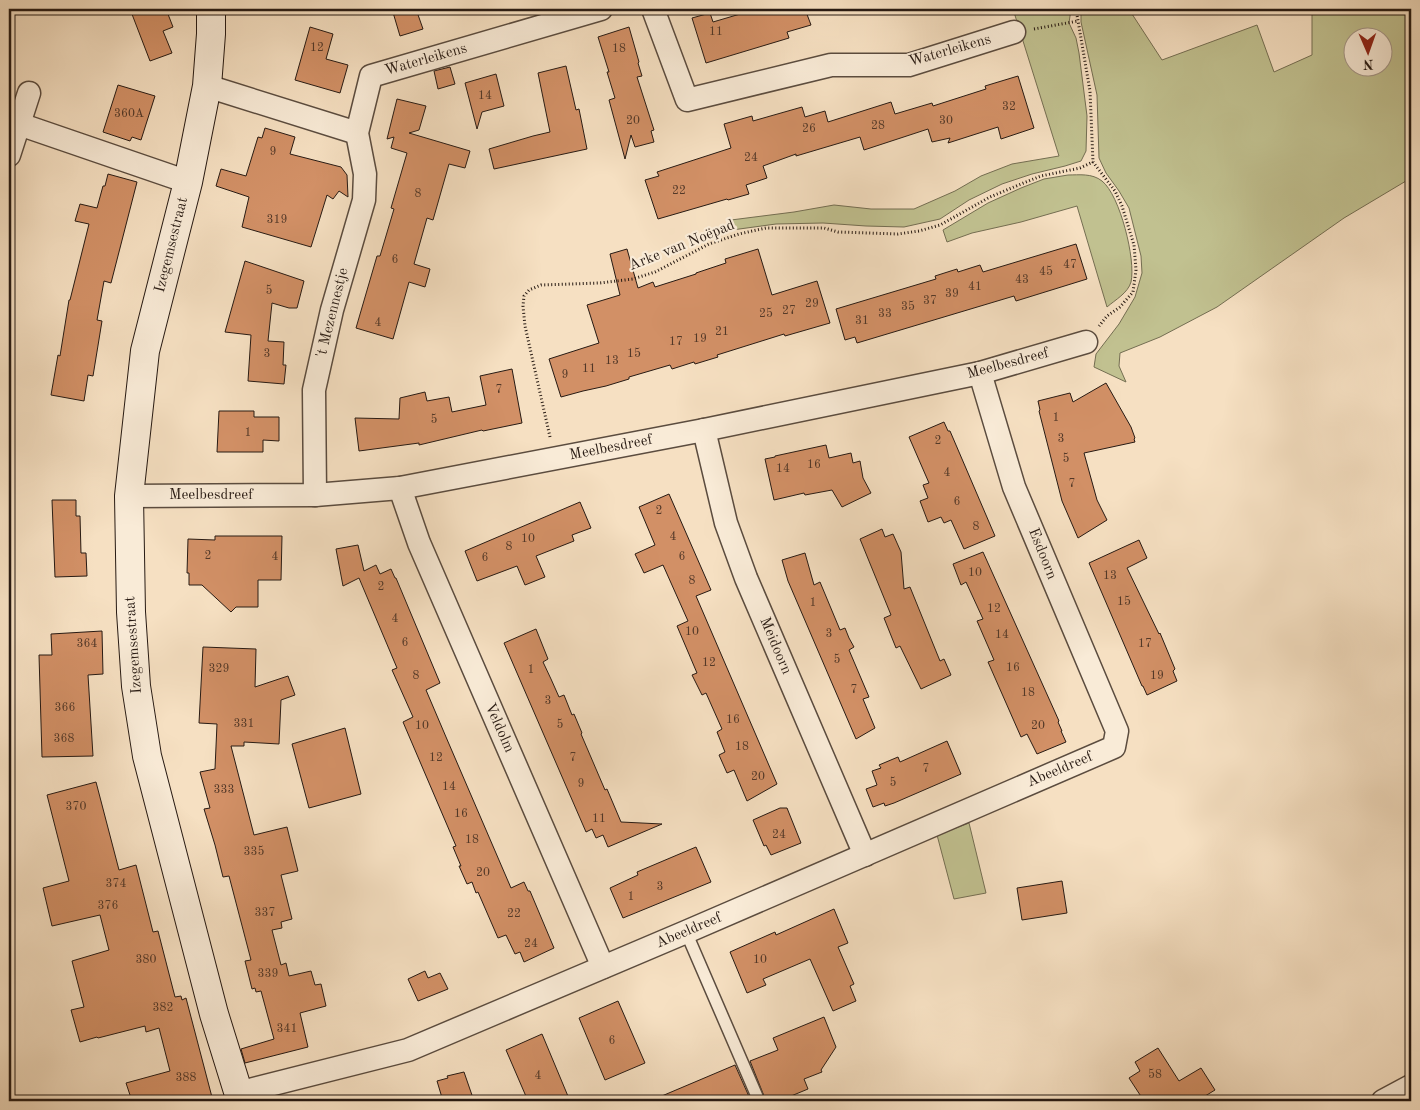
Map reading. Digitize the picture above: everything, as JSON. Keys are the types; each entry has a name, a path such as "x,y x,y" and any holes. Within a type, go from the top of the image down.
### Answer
{"street":[{"name":"Izegemsestraat","path":"211,9 207,86 188,182 145,351 129,496 131,612 136,686 146,756 214,1014 239,1097"},
{"name":"Waterleikens","path":"357,133 371,76 601,9"},
{"name":"Waterleikens","path":"653,9 687,100 830,65 909,64 1014,32"},
{"path":"207,86 357,133"},
{"path":"9,155 29,93"},
{"name":"Izegemsestraat","path":"19,124 188,182"},
{"name":"'t Mezennestje","path":"315,495 314,390 332,310 364,200 364,174 357,133"},
{"name":"Meelbesdreef","path":"129,496 315,495 400,488 704,430 980,373 1086,342"},
{"name":"Esdoorn","path":"980,373 1014,487 1116,731"},
{"name":"Meidoorn","path":"704,430 726,523 746,578 864,855"},
{"name":"Veldolm","path":"400,488 419,543 603,967"},
{"name":"Abeeldreef","path":"239,1097 408,1050 1114,747 1116,731"},
{"path":"1383,1101 1411,1086"}],"lane":[{"path":"686,932 758,1101"}],"path":[{"path":"1076,9 1090,91 1093,162 1115,191 1122,206 1134,246 1136,270 1133,292 1120,307 1107,316 1086,342"},
{"path":"1014,32 1078,21"},
{"name":"Arke van Noëpad","path":"554,459 522,306 524,296 529,290 541,285 600,283 633,279 655,272 709,244 739,234 766,228 824,228 838,232 898,234 919,231 940,225 990,197 1041,176 1080,168 1093,162"}],"green space":[{"path":"1013,9 1071,9 1069,23 1076,38 1079,53 1087,116 1086,151 1081,161 1002,184 969,200 940,219 904,227 823,223 776,224 732,230 731,220 834,205 871,209 914,209 955,191 981,176 1012,164 1059,156"},
{"path":"1081,9 1133,9 1130,10 1132,14 1162,60 1257,25 1274,72 1312,55 1312,9 1411,9 1411,178 1344,218 1217,307 1160,337 1120,353 1119,366 1126,382 1094,367 1096,354 1119,324 1135,297 1142,273 1141,256 1129,208 1106,173 1099,158 1097,95 1081,22"},
{"path":"1068,175 1090,176 1102,181 1109,188 1115,200 1125,228 1131,259 1131,282 1124,293 1107,307 1077,206 1021,222 972,233 947,242 943,230 988,203 1044,179"},
{"path":"969,823 986,893 954,899 937,835"}],"building":[{"path":"130,9 166,9 173,27 163,31 172,53 150,61"},
{"path":"392,9 416,9 423,29 400,36"},
{"path":"757,9 805,9 811,25 787,32 789,38 706,63 692,18 710,13 713,22"},
{"path":"310,27 333,34 326,59 348,65 340,93 295,80"},
{"path":"629,27 642,76 637,77 654,130 651,131 654,142 635,147 631,135 625,159 609,100 615,98 598,37"},
{"path":"566,66 576,110 579,109 587,149 494,169 489,149 550,132 538,73"},
{"path":"450,67 455,84 438,89 434,71"},
{"path":"496,74 504,106 482,112 477,129 465,83"},
{"path":"1018,76 1034,128 1001,139 998,127 948,143 950,138 932,142 928,129 864,150 860,137 796,156 796,154 763,166 767,178 746,185 749,194 658,219 645,180 659,176 657,172 731,148 724,124 752,116 753,121 802,107 805,117 825,111 828,122 891,102 895,114 932,103 933,106 986,89 985,86"},
{"path":"118,85 155,96 141,140 132,137 130,141 103,132"},
{"path":"397,99 426,106 419,130 409,133 470,151 465,168 449,164 433,220 427,218 414,264 430,269 425,287 409,282 393,339 356,328 377,256 380,256 394,209 391,208 407,153 391,148 394,137 387,139"},
{"path":"265,128 295,137 290,154 341,167 347,175 348,197 339,191 333,199 327,195 311,247 242,227 249,197 216,186 221,169 246,176 258,137 262,138"},
{"path":"108,174 137,182 111,283 104,281 97,320 102,321 93,376 88,375 84,401 51,395 58,355 60,356 69,300 89,224 75,221 80,204 97,208"},
{"path":"1076,244 1087,279 1016,301 1014,296 857,343 855,337 845,340 836,309 936,279 935,276 957,269 958,272 980,265 983,272"},
{"path":"627,249 638,288 653,282 655,287 696,274 726,263 725,259 758,249 772,295 817,281 830,323 785,336 784,334 717,355 718,357 695,364 694,362 672,369 670,365 606,386 561,397 549,359 599,343 587,305 620,295 610,254"},
{"path":"245,261 304,281 297,308 289,308 272,303 268,341 284,342 283,365 286,365 284,384 248,381 251,335 225,332"},
{"path":"512,369 522,423 482,430 419,445 419,443 359,451 355,418 399,419 400,398 425,392 427,401 449,397 452,412 486,405 480,376"},
{"path":"1106,383 1131,427 1135,442 1084,453 1097,500 1107,520 1078,538 1062,501 1038,401 1070,393 1073,402"},
{"path":"219,411 254,411 254,417 279,417 279,441 263,440 263,452 217,452"},
{"path":"944,422 948,431 950,431 995,536 964,549 951,520 944,523 941,517 928,522 920,501 928,498 923,485 929,483 909,437"},
{"path":"826,445 829,458 851,453 853,463 860,461 863,478 871,493 842,507 832,490 805,495 804,493 774,500 765,459"},
{"path":"669,494 711,590 696,596 777,784 747,801 734,770 727,773 719,755 725,752 717,732 722,729 706,693 702,695 692,675 697,673 677,626 688,621 663,565 644,573 635,554 655,545 639,507"},
{"path":"52,500 76,500 76,516 80,516 81,553 86,553 87,576 55,577"},
{"path":"580,502 591,528 572,535 574,541 536,556 545,577 525,585 517,566 477,581 465,551"},
{"path":"882,529 885,537 893,534 901,552 904,589 910,587 940,661 944,659 951,675 921,689 900,646 896,648 884,618 891,615 860,539"},
{"path":"215,536 282,536 281,580 258,580 258,607 236,607 231,612 202,585 189,585 189,573 187,573 188,539 215,540"},
{"path":"1139,540 1147,558 1127,568 1160,633 1175,669 1173,671 1177,681 1147,695 1089,563"},
{"path":"358,545 364,571 376,565 380,574 391,569 396,578 440,683 426,690 446,737 511,888 524,882 528,891 530,891 554,948 524,962 520,952 515,954 506,935 498,938 478,892 476,893 472,882 467,884 459,866 461,866 453,847 456,846 403,722 413,717 392,670 397,668 359,578 343,586 336,549"},
{"path":"983,552 1059,721 1066,742 1037,754 1027,734 1021,737 988,662 994,660 977,621 983,619 966,582 961,585 953,564"},
{"path":"805,553 814,585 820,582 840,630 845,628 854,647 849,650 869,697 863,699 875,728 856,739 788,581 782,560"},
{"path":"536,629 548,659 543,662 559,697 564,695 572,715 574,714 605,790 607,789 621,822 662,824 608,847 603,835 596,838 592,829 586,832 504,643"},
{"path":"102,631 103,674 88,675 93,756 42,757 39,655 52,655 51,634"},
{"path":"203,647 256,649 255,687 288,676 295,695 281,700 279,744 244,742 244,746 231,746 254,835 287,827 298,871 281,875 292,919 281,922 282,928 272,930 281,965 286,963 289,976 311,971 315,985 321,984 326,1006 300,1013 308,1047 245,1063 241,1049 274,1039 261,991 256,992 255,988 252,989 245,961 251,960 229,876 223,877 204,809 210,808 200,772 215,769 217,724 199,723"},
{"path":"345,728 361,794 309,808 292,744"},
{"path":"947,741 961,774 894,803 885,806 884,803 873,807 866,789 877,785 872,771 881,768 879,765 898,757 900,762"},
{"path":"96,782 119,870 136,865 153,932 158,931 175,997 181,996 182,1000 186,998 213,1101 132,1101 126,1083 170,1071 159,1028 146,1032 145,1026 80,1042 71,1010 84,1007 72,961 109,950 100,915 52,926 43,888 69,881 47,795"},
{"path":"780,808 787,808 801,843 771,855 766,845 764,846 753,820"},
{"path":"696,847 711,882 623,918 610,888 638,875 637,872"},
{"path":"1062,881 1067,913 1022,920 1017,888"},
{"path":"834,909 848,943 838,947 854,984 850,986 856,1001 833,1011 810,959 763,979 766,985 747,993 730,952 775,932 776,935"},
{"path":"425,971 428,978 440,973 448,989 418,1001 408,979"},
{"path":"618,1001 645,1063 605,1080 579,1018"},
{"path":"824,1017 836,1047 821,1070 822,1072 804,1079 808,1089 779,1101 766,1101 750,1061 778,1050 773,1038"},
{"path":"542,1034 570,1101 528,1101 506,1050"},
{"path":"1158,1048 1179,1081 1201,1068 1215,1090 1197,1101 1144,1101 1129,1078 1140,1071 1135,1062"},
{"path":"735,1065 751,1101 650,1101"},
{"path":"464,1072 474,1101 443,1101 437,1081 448,1078 447,1076"}]}
